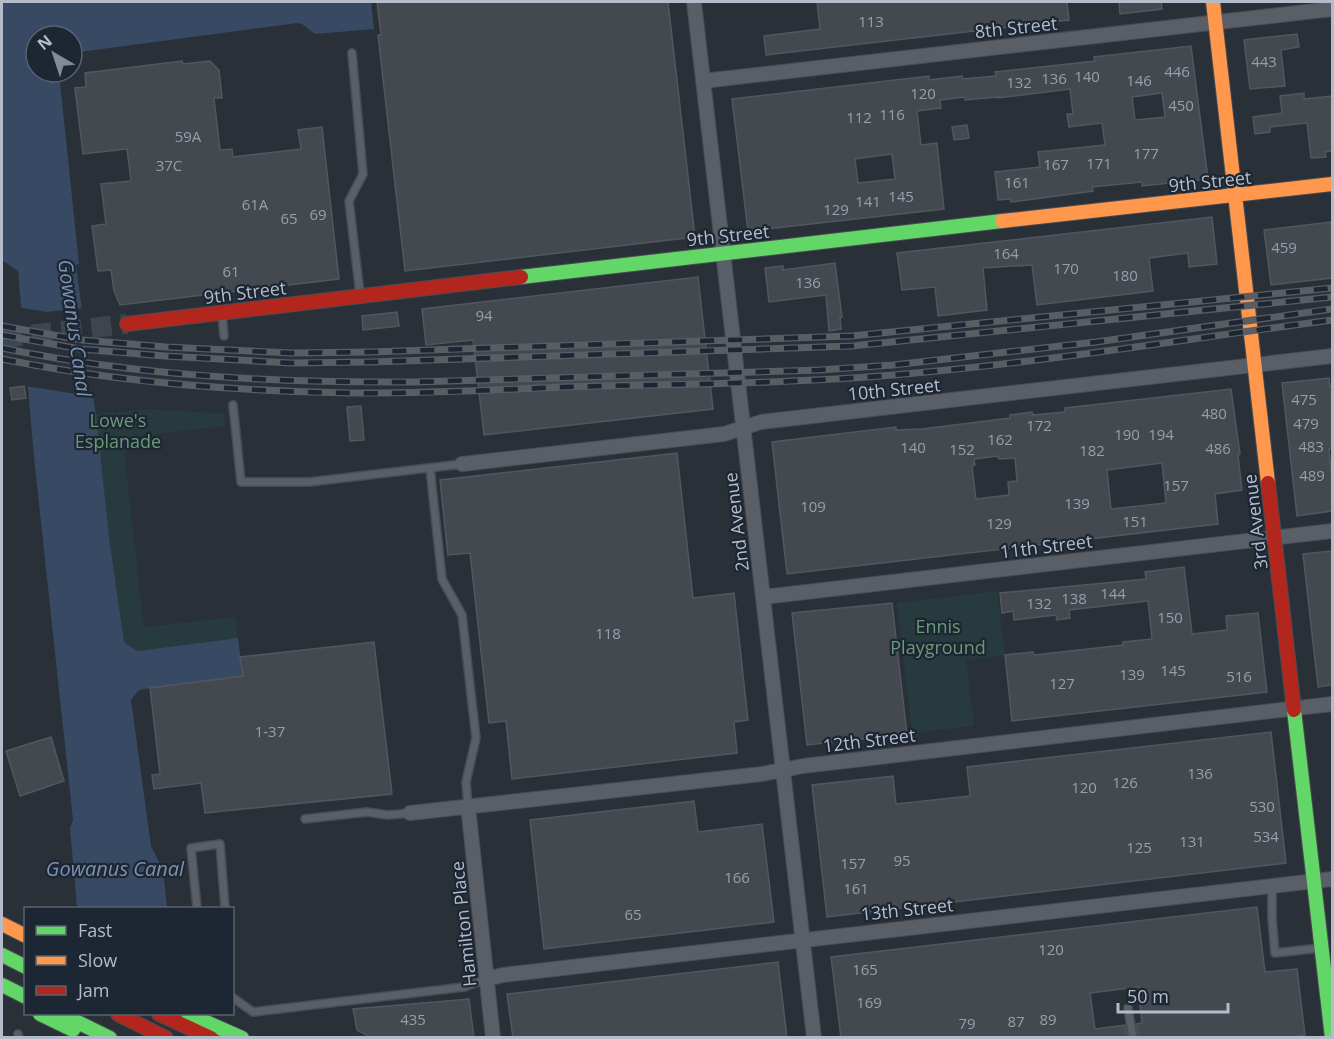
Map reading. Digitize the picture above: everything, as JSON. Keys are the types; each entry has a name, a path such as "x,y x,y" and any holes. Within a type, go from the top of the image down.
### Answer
{"main road":[{"name":"3rd Avenue","path":"1212,2 1332,1038"},
{"name":"9th Street","path":"127,324 1332,184"},
{"path":"2,924 24,935"},
{"path":"2,938 24,949"},
{"path":"2,956 24,966"},
{"path":"2,985 24,996"},
{"path":"2,994 24,1005"},
{"path":"42,1015 88,1038"},
{"path":"63,1015 110,1038"},
{"path":"120,1015 166,1038"},
{"path":"161,1015 211,1038"},
{"path":"190,1015 242,1038"}],"street":[{"name":"2nd Avenue","path":"694,2 814,1038"},
{"name":"8th Street","path":"703,81 1332,9"},
{"name":"10th Street","path":"462,464 724,434 761,422 1332,356"},
{"name":"11th Street","path":"763,597 1332,531"},
{"name":"12th Street","path":"410,813 762,774 814,764 1332,705"},
{"name":"Hamilton Place","path":"468,806 493,1038"},
{"name":"13th Street","path":"487,979 802,939 1332,879"}],"lane":[{"path":"352,53 363,174 349,201 360,297"},
{"path":"222,313 224,336"},
{"path":"233,405 241,482 309,482 462,464"},
{"path":"429,468 442,579 462,615 476,738 466,782 468,806"},
{"path":"305,819 367,812 388,815 410,813"},
{"path":"197,907 191,848 220,844 225,907"},
{"path":"1272,886 1275,953 1322,947"},
{"path":"234,999 253,1012 464,987 487,979"},
{"path":"1128,1008 1133,1038"}],"green space":[{"name":"Lowe's Esplanade","path":"151,409 224,414 225,426 140,436 124,452 144,627 235,617 238,638 137,651 124,642 95,414"},
{"name":"Ennis Playground","path":"997,591 1005,655 966,660 974,726 912,733 897,603"}],"water":[{"name":"Gowanus Canal","path":"2,2 371,2 374,29 315,34 297,23 84,51 84,24 24,24 24,84 60,84 79,264 76,265 124,642 137,651 238,638 243,676 144,689 138,691 131,700 151,846 163,870 167,907 77,907 70,828 73,820 34,457 18,271 2,260"}],"pier":[{"path":"18,307 47,312 84,308 96,397 25,386"}],"building":[{"path":"377,2 668,2 695,237 405,271 378,35 381,35"},
{"path":"817,2 1067,2 1069,20 766,55 764,36 820,29"},
{"path":"1119,2 1161,2 1162,9 1120,14"},
{"path":"1297,34 1299,47 1281,50 1285,86 1250,89 1244,40"},
{"path":"1191,46 1208,179 1142,186 1142,182 1092,187 1093,191 1011,202 1010,199 998,200 995,172 1040,167 1038,152 1105,145 1102,123 1069,127 1067,114 1073,114 1070,89 998,98 965,100 965,97 940,100 941,108 917,111 921,145 937,143 944,209 748,231 732,99 929,76 929,80 962,76 963,79 996,76 995,72 1095,61 1094,57","holes":["1162,93 1165,117 1135,120 1132,97","892,154 895,179 858,183 855,159"]},
{"path":"182,61 183,64 210,61 219,70 222,98 214,98 220,150 232,149 233,157 301,149 298,130 322,127 339,279 120,305 114,291 111,270 98,271 92,226 106,224 101,184 131,181 127,149 83,154 75,88 86,87 85,73"},
{"path":"1304,93 1304,99 1332,96 1332,151 1325,152 1326,157 1311,158 1307,123 1270,127 1270,132 1255,134 1253,117 1282,113 1280,96"},
{"path":"967,125 969,138 954,140 952,127"},
{"path":"1212,217 1217,264 1189,267 1188,253 1149,258 1153,291 1037,305 1032,265 983,268 987,310 938,316 935,287 902,290 897,253"},
{"path":"1331,222 1332,278 1271,285 1264,230"},
{"path":"835,263 842,317 840,317 841,329 829,331 826,295 769,302 765,268 783,266 783,270"},
{"path":"698,277 713,409 484,435 473,340 426,345 422,309"},
{"path":"397,312 399,326 363,330 362,316"},
{"path":"1329,378 1330,387 1332,386 1332,449 1329,449 1332,511 1297,516 1282,383"},
{"path":"24,386 26,398 12,400 10,388"},
{"path":"1231,389 1240,454 1238,455 1242,490 1215,494 1218,524 787,574 772,442 896,427 896,430 922,429 1010,418 1010,415 1032,412 1033,415 1065,412 1065,408","holes":["998,456 999,459 1015,458 1017,481 1008,482 1009,495 976,499 972,466 975,465 974,459","1162,463 1166,503 1111,509 1107,470"]},
{"path":"361,406 364,440 350,441 347,407"},
{"path":"677,453 693,598 734,593 748,720 734,722 737,753 512,779 506,721 489,723 470,553 448,555 440,480"},
{"path":"1332,551 1332,685 1318,687 1303,554"},
{"path":"1184,567 1192,634 1227,630 1226,616 1258,613 1267,692 1012,721 1005,655 1033,652 1034,655 1123,645 1123,642 1152,639 1148,601 1069,610 1070,618 1057,620 1056,615 1014,620 1013,611 1002,613 1000,593 1146,579 1145,572"},
{"path":"892,603 907,734 807,745 792,613"},
{"path":"374,642 392,794 205,813 201,783 154,789 152,775 160,774 150,688 243,676 240,657"},
{"path":"1271,732 1286,863 827,917 812,785 893,776 896,804 970,796 967,767"},
{"path":"51,737 64,781 20,796 6,751"},
{"path":"694,801 698,832 762,824 774,922 544,949 530,820"},
{"path":"1257,907 1265,972 1297,969 1305,1035 1284,1038 1139,1038 1136,1024 1142,1023 1138,987 1090,993 1095,1029 1125,1025 1127,1038 841,1038 831,957"},
{"path":"778,962 787,1038 513,1038 507,994"},
{"path":"469,999 474,1038 372,1038 357,1030 353,1009"}],"tunnel":[{"path":"2,338 127,324"}],"railway":[{"path":"2,326 82,340 166,347 291,353 371,352 851,336 1332,288"},
{"path":"2,335 80,349 165,356 291,363 371,362 852,346 1332,297"},
{"path":"2,348 104,365 207,376 311,381 415,382 819,370 893,365 1096,342 1332,309"},
{"path":"2,359 88,374 174,384 349,393 429,392 769,382 893,375 1058,357 1332,320"}],"traffic: fast":[{"path":"521,277 1002,221"},
{"path":"1294,710 1332,1038"},
{"path":"2,955 24,966"},
{"path":"2,985 24,996"},
{"path":"42,1015 73,1030"},
{"path":"63,1015 110,1038"},
{"path":"190,1015 242,1038"}],"traffic: slow":[{"path":"1213,2 1268,483"},
{"path":"1002,221 1332,184"},
{"path":"2,924 24,935"}],"traffic: jam":[{"path":"127,324 521,277"},
{"path":"1268,483 1294,710"},
{"path":"120,1015 166,1038"},
{"path":"161,1015 211,1038"}]}
